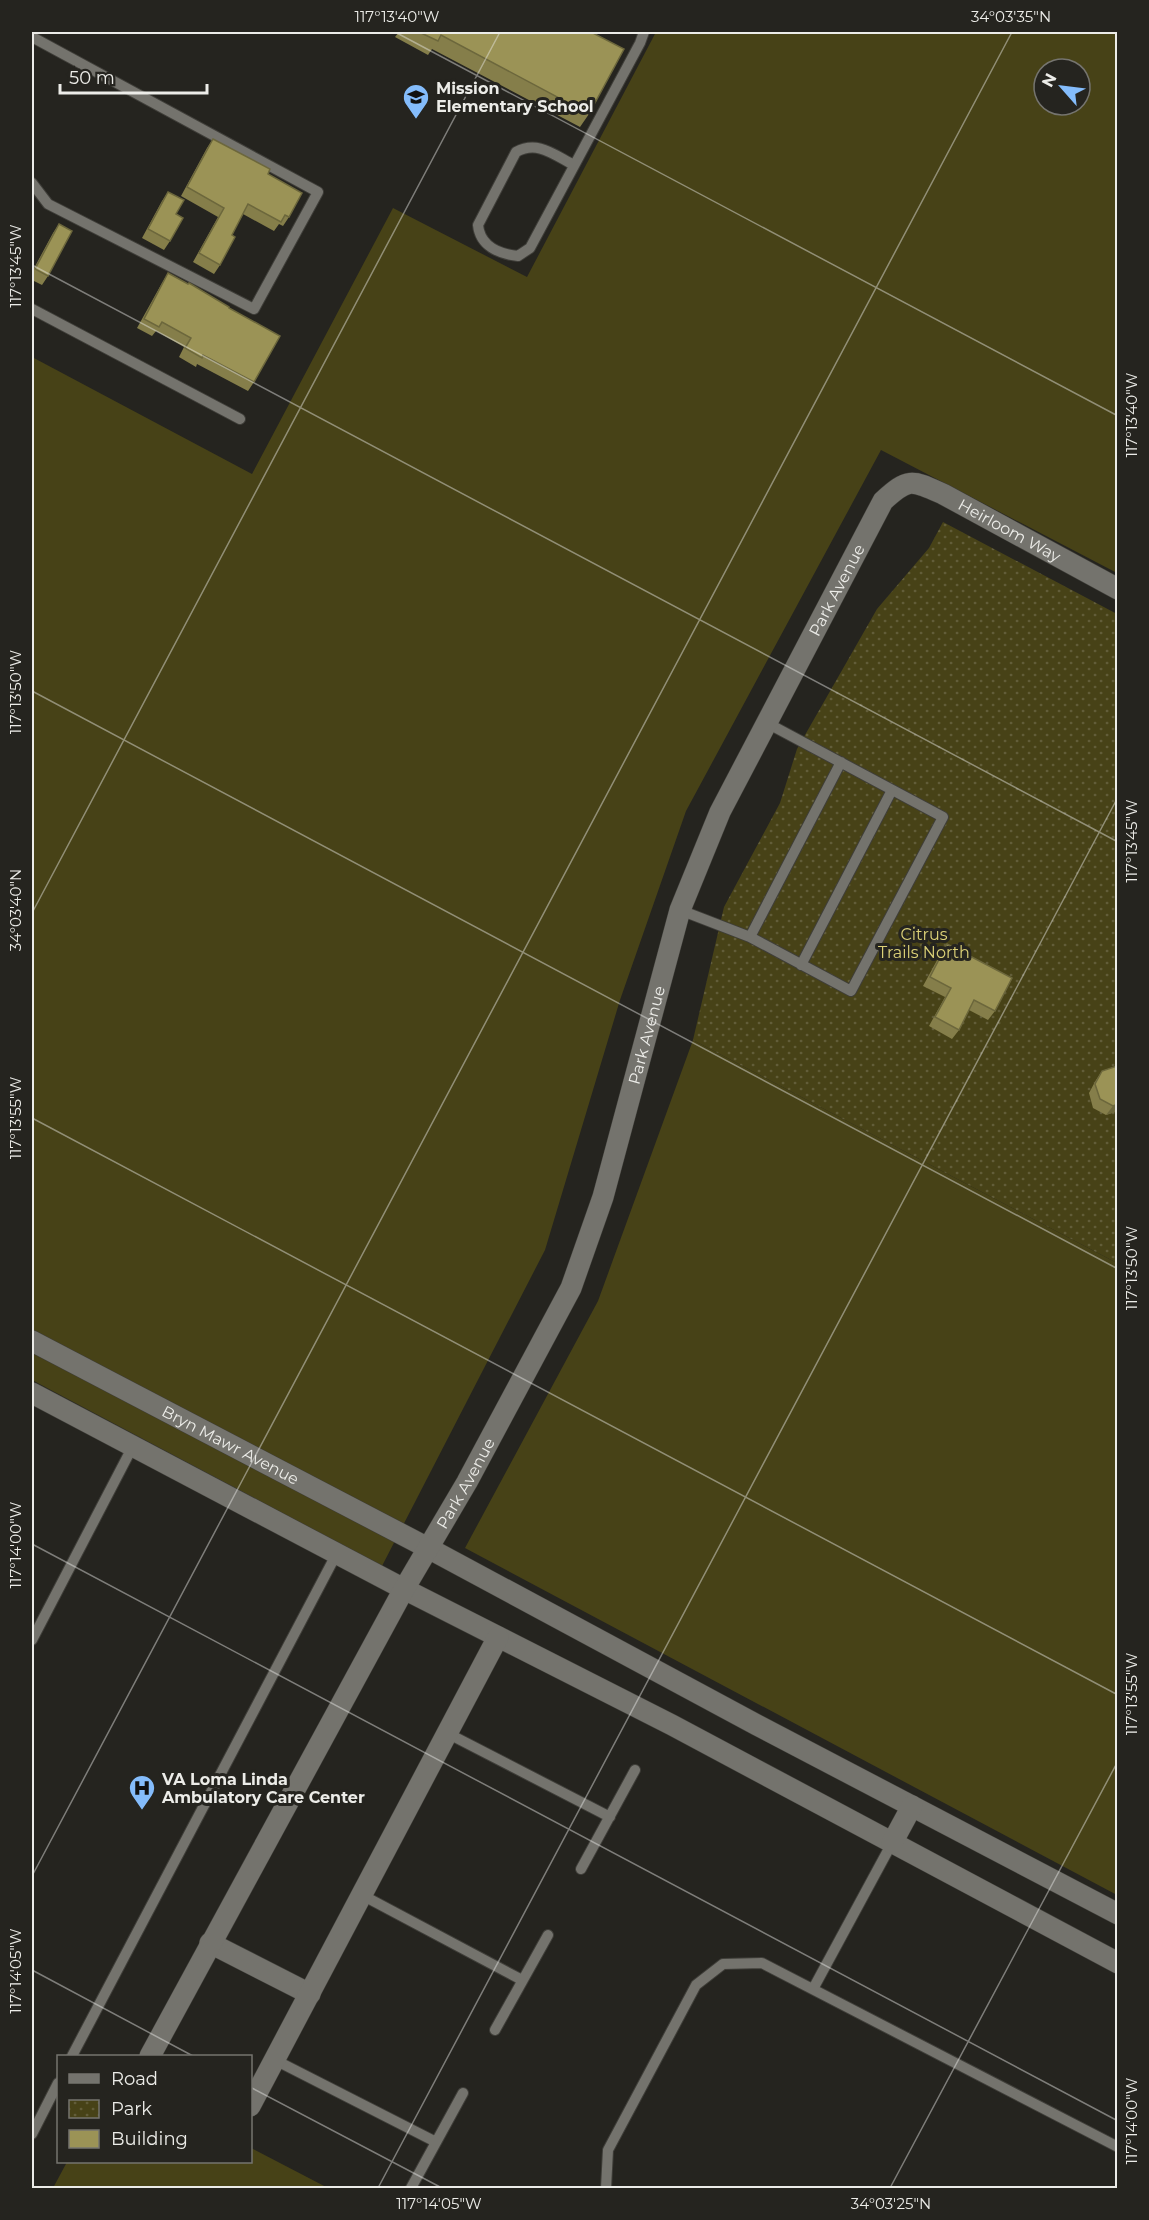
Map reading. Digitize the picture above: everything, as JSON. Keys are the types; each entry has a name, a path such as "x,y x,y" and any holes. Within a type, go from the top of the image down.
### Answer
{"street":[{"name":"Heirloom Way","path":"899,487 916,482 943,494 1118,589"},
{"name":"Park Avenue","path":"151,2055 404,1588 467,1482 571,1288 603,1197 680,910 720,812 883,501 899,487"},
{"name":"Bryn Mawr Avenue","path":"32,1341 1118,1914"},
{"path":"32,1393 498,1637 672,1725 1118,1963"},
{"path":"252,2102 498,1637"},
{"path":"892,1843 912,1806"},
{"path":"210,1943 310,1994"}],"lane":[{"path":"574,165 537,146 526,146 516,152 478,225 479,235 483,242 505,254 519,256 530,248 640,43 644,32"},
{"path":"32,37 318,192 254,309 48,204 32,183"},
{"path":"32,309 240,419"},
{"path":"680,910 750,937 851,991 943,817 767,723"},
{"path":"750,937 841,762"},
{"path":"801,964 892,790"},
{"path":"32,1640 133,1446"},
{"path":"73,2055 337,1553"},
{"path":"447,1733 609,1816"},
{"path":"581,1869 635,1770"},
{"path":"813,1989 892,1843"},
{"path":"362,1894 522,1980"},
{"path":"495,2030 548,1935"},
{"path":"606,2188 608,2150 696,1985 723,1964 762,1963 1118,2147"},
{"path":"275,2060 436,2142"},
{"path":"32,2134 57,2085"},
{"path":"411,2188 463,2092"}],"green space":[{"path":"656,32 1117,32 1117,573 881,450 686,811 620,1000 545,1250 382,1566 32,1380 32,357 252,474 393,208 527,277"},
{"name":"Citrus Trails North","path":"943,522 1117,614 1117,1263 693,1040 724,907 780,803 797,749 877,609 929,548"},
{"path":"693,1040 1117,1263 1117,1895 465,1548 598,1301"},
{"path":"252,2149 328,2188 53,2188 66,2163 252,2163"}],"building":[{"path":"419,32 591,32 624,49 589,114 441,35 438,41"},
{"path":"213,139 270,169 268,174 302,193 289,217 285,215 281,222 248,204 232,235 235,237 220,265 199,253 224,208 187,187"},
{"path":"168,192 184,200 176,214 183,218 170,241 148,229"},
{"path":"59,224 72,231 48,276 35,269"},
{"path":"168,273 280,336 254,382 185,348 191,338 162,322 159,327 144,319"},
{"path":"947,944 1012,978 995,1011 974,1000 959,1030 935,1017 951,988 930,977"},
{"path":"1117,1066 1118,1104 1113,1106 1100,1099 1095,1084 1102,1071"}],"place":[{"name":"Mission Elementary School","path":"416,120"},
{"name":"VA Loma Linda Ambulatory Care Center","path":"142,1811"}]}
